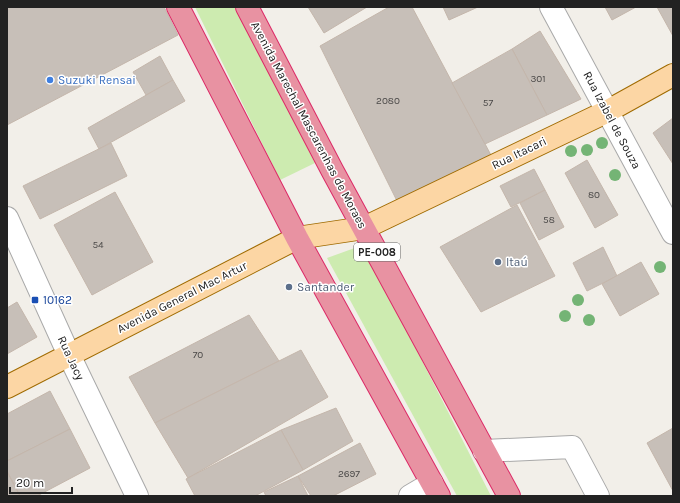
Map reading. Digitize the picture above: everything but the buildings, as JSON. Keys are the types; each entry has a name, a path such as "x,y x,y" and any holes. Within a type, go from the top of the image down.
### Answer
{"highway":[{"path":"178,7 297,238 436,490"},
{"name":"Avenida Marechal Mascarenhas de Moraes","path":"247,7 508,496"}],"main road":[{"name":"Rua Itacari","path":"364,228 608,111 673,75"},
{"name":"Avenida General Mac Artur","path":"7,388 297,238 364,228"}],"street":[{"name":"Rua Izabel de Souza","path":"551,7 673,233"},
{"name":"Rua Jacy","path":"7,218 69,355 137,496"},
{"path":"484,451 572,446 598,496"},
{"path":"410,496 436,490"}],"green space":[{"path":"195,7 237,7 315,163 280,180"},
{"path":"363,245 491,496 457,496 327,258"}],"place":[{"name":"Suzuki Rensai","path":"50,80"},
{"name":"Itaú","path":"498,262"},
{"name":"Santander","path":"289,287"},
{"name":"10162","path":"35,300"}]}
